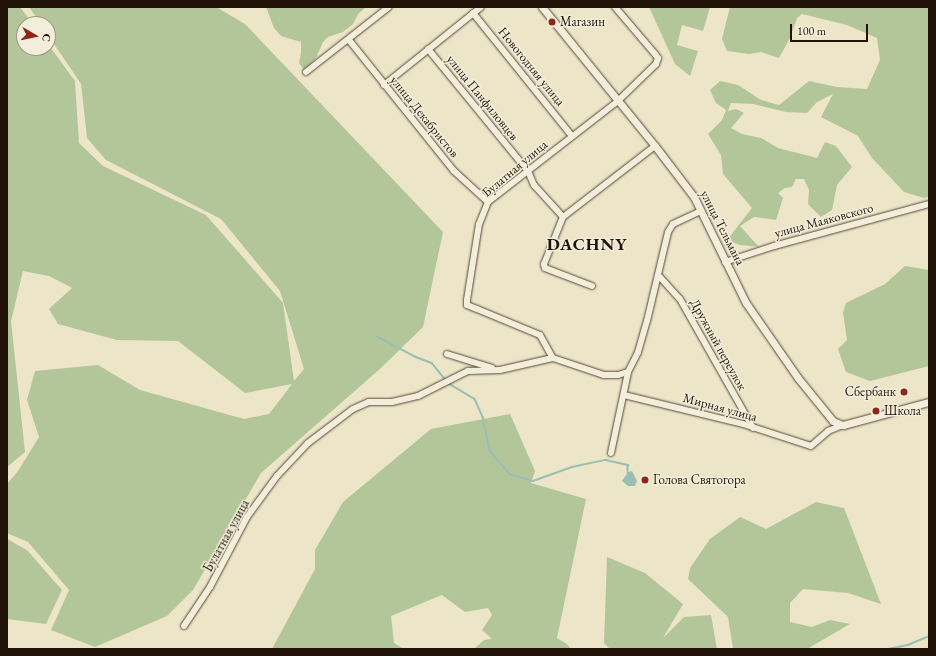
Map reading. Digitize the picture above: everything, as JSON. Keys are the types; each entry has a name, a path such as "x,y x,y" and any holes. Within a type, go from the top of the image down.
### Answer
{"street":[{"path":"306,72 349,40 389,7"},
{"path":"384,85 481,7"},
{"name":"улица Тельмана","path":"542,7 656,146 694,197 746,303 798,378 833,421 843,425"},
{"name":"Булатная улица","path":"184,626 210,587 247,517 277,476 308,443 353,409 369,402 392,402 418,396 468,371 500,370 554,358 540,335 467,305 479,224 488,202 618,101 656,64 658,58 615,7"},
{"name":"Новогодняя улица","path":"473,13 572,136"},
{"name":"улица Декабристов","path":"349,40 454,171 488,202"},
{"name":"улица Панфиловцев","path":"428,49 528,171 534,185 563,217"},
{"path":"592,286 545,268 544,264 563,217 656,146"},
{"name":"улица Маяковского","path":"725,262 774,246 929,204"},
{"path":"611,453 628,372 638,352 659,276 664,245 668,232 673,224 701,211"},
{"name":"Дружный переулок","path":"659,276 680,299 753,428"},
{"path":"447,354 500,370"},
{"path":"554,358 604,375 618,375 628,372"},
{"name":"Мирная улица","path":"624,395 753,428 811,446 828,431 843,425"},
{"path":"843,425 929,402"}],"green space":[{"path":"7,7 20,7 27,16 16,16 16,56 56,55 75,81 79,143 103,166 206,215 283,303 294,381 304,369 280,291 221,219 106,160 87,138 81,84 56,47 56,16 35,16 29,7 216,7 245,24 443,232 423,327 381,368 261,473 193,590 167,616 95,647 51,630 69,590 28,542 7,533 7,484 18,471 39,437 27,400 35,371 98,365 140,390 244,419 269,414 292,384 245,393 178,341 117,340 58,324 49,309 72,288 49,276 23,271 11,321 25,452 7,467"},
{"path":"266,7 366,7 358,14 353,24 343,32 328,37 323,42 316,58 304,70 299,63 301,42 281,36 274,28"},
{"path":"649,7 710,7 703,31 682,25 677,45 698,51 690,76 675,64"},
{"path":"730,7 929,7 929,197 924,198 904,192 872,158 858,136 821,117 833,94 817,102 807,113 786,112 753,104 731,103 728,111 736,109 744,113 731,128 742,134 761,138 778,148 817,158 825,142 836,146 852,167 837,185 832,210 821,217 808,204 809,190 804,179 796,179 792,187 785,188 778,193 783,198 776,220 754,217 740,226 759,247 740,245 727,240 752,208 723,174 721,155 708,134 722,120 726,110 716,103 710,90 720,81 738,85 761,100 779,105 809,81 837,87 867,89 880,60 877,38 847,25 802,14 797,18 790,38 779,58 761,52 749,54 727,51 722,39"},
{"path":"905,266 929,270 929,366 870,381 846,372 838,349 847,340 843,312 846,303 885,284"},
{"path":"510,414 535,471 531,483 586,499 557,638 567,644 571,649 474,649 484,640 492,639 482,630 492,615 488,608 465,612 442,595 391,616 394,643 404,649 272,649 315,569 315,550 343,502 431,429"},
{"path":"816,502 844,508 881,604 848,593 803,589 790,603 790,622 812,627 830,620 850,624 807,649 733,649 728,617 688,579 690,568 710,539 740,517 766,529"},
{"path":"7,539 27,550 62,590 46,624 7,619"},
{"path":"607,557 645,573 683,604 663,638 684,617 711,615 717,649 610,649 604,643"}],"water":[{"path":"632,471 637,481 635,486 628,486 622,481 628,472"}],"waterway":[{"path":"376,336 416,357 432,363 446,380"},
{"path":"448,383 475,399 483,417 490,451 510,474 533,481 572,467 606,460 628,465 628,472"},
{"path":"888,649 908,645 929,636"}],"place":[{"name":"Магазин","path":"552,22"},
{"name":"Сбербанк","path":"904,392"},
{"name":"Школа","path":"876,411"},
{"name":"Голова Святогора","path":"645,480"}],"district":[{"name":"DACHNY","path":"587,245"}]}
